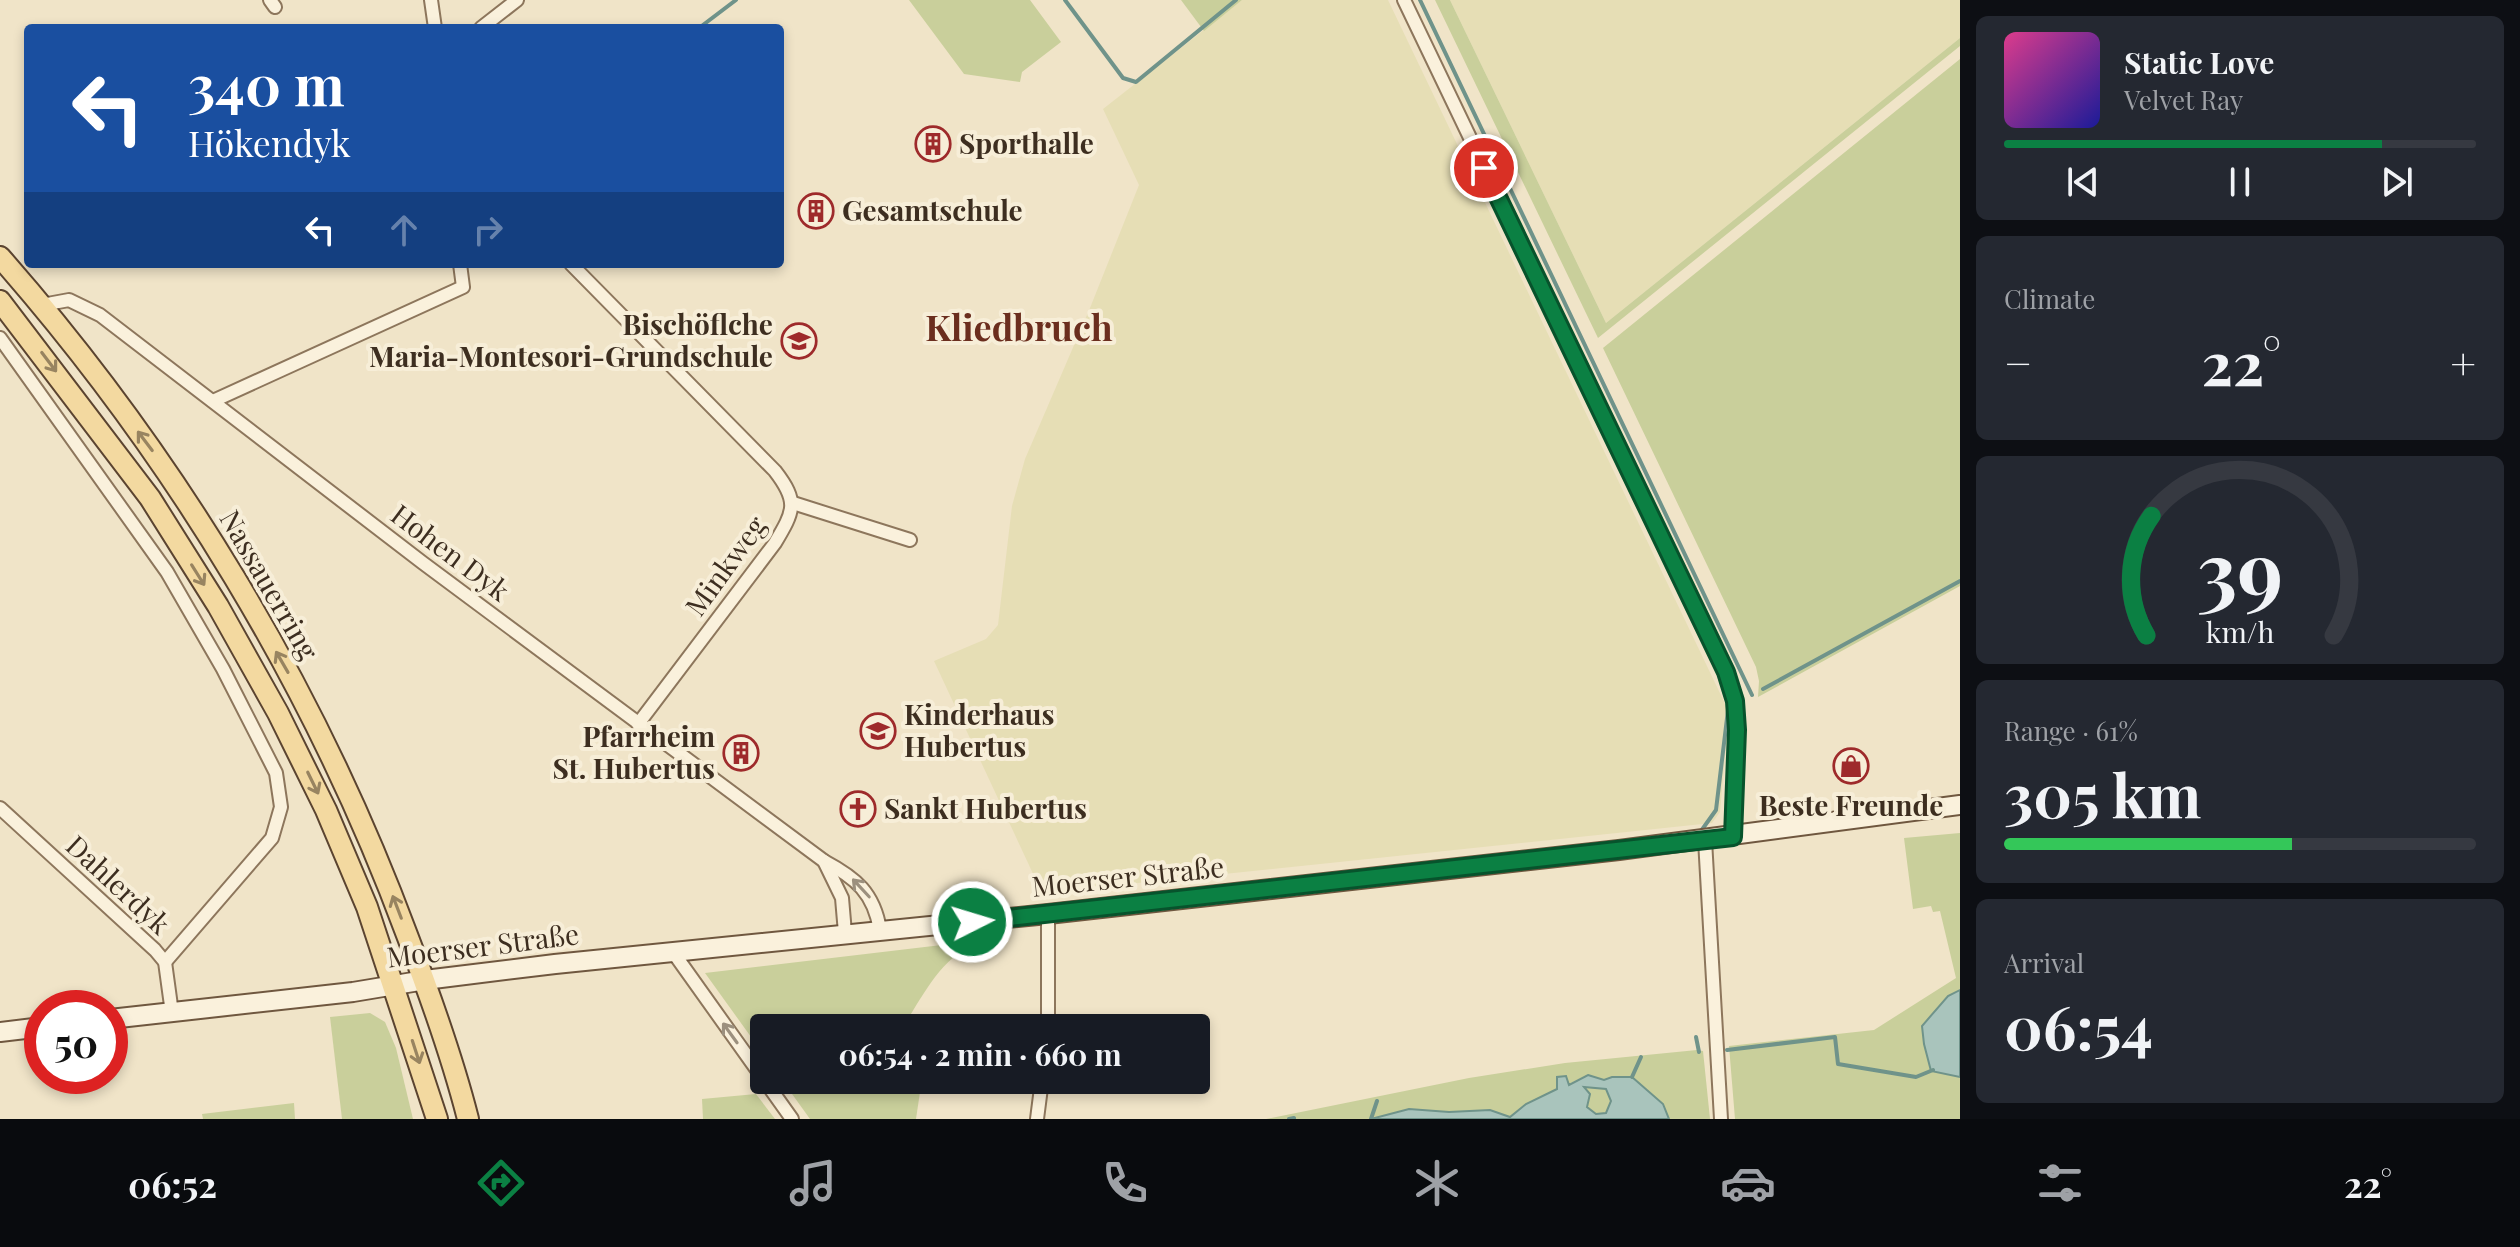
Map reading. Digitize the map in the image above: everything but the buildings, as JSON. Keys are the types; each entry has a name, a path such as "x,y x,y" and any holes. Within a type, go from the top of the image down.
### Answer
{"main road":[{"name":"Nassauerring","path":"0,257 42,305 180,488 302,698 356,810 425,980 468,1119"},
{"name":"Nassauerring","path":"0,301 150,498 278,713 326,810 367,907 437,1119"},
{"name":"Moerser Straße","path":"128,1017 673,952 1048,914 1733,837 1960,805"},
{"path":"0,1032 24,1029"}],"street":[{"path":"431,0 434,24"},
{"path":"486,24 517,0"},
{"path":"1404,0 1726,672 1735,701 1737,730 1733,837"},
{"path":"213,401 463,287 461,268"},
{"name":"Minkweg","path":"575,268 775,471 789,489 793,503 789,518 775,543 638,724"},
{"name":"Hohen Dyk","path":"42,305 69,300 100,315 638,724 824,861 855,880 870,898 880,930"},
{"path":"0,338 167,572 223,669 276,773 281,807 272,838 165,962"},
{"path":"793,503 910,540"},
{"name":"Dahlerdyk","path":"0,808 155,950 165,962 172,1013"},
{"path":"1705,840 1721,1119"},
{"name":"Hohen Dyk","path":"824,861 842,898 845,933"},
{"path":"1048,914 1048,1014"},
{"path":"673,952 792,1119"},
{"path":"1037,1119 1040,1094"}],"shaded area":[{"path":"1242,0 1388,0 1729,712 1720,812 1712,823 1042,893 934,661 986,639 998,625 1012,506 1025,459 1139,185 1103,109"},
{"path":"1450,0 1960,0 1960,38 1606,323"}],"green space":[{"path":"909,0 1030,0 1061,42 1022,72 1020,82 964,74"},
{"path":"1181,0 1242,0 1204,31"},
{"path":"1435,0 1450,0 1606,323 1960,38 1960,46 1598,338"},
{"path":"1960,59 1960,586 1758,697 1756,667 1603,348"},
{"path":"1960,833 1960,1119 1735,1119 1729,1046 1874,1030 1956,978 1940,911 1933,912 1931,906 1913,909 1904,838"},
{"path":"984,940 956,955 945,965 911,1014 750,1014 750,1036 705,973"},
{"path":"370,1013 385,1022 396,1048 413,1119 342,1119 330,1017"},
{"path":"1703,1051 1710,1119 1669,1119 1663,1104 1588,1075 1526,1104 1510,1117 1490,1110 1449,1112 1409,1109 1371,1119 1266,1119 1469,1078 1565,1063"},
{"path":"1583,1087 1606,1089 1611,1100 1606,1113 1596,1114 1586,1107"},
{"path":"756,1094 775,1119 703,1119 702,1099"},
{"path":"792,1094 920,1094 916,1119 810,1119"},
{"path":"294,1103 295,1119 203,1119 202,1114"}],"water":[{"path":"1960,990 1960,1077 1931,1071 1922,1026 1948,996"},
{"path":"1588,1075 1604,1080 1632,1077 1663,1104 1669,1119 1371,1119 1409,1109 1449,1112 1490,1110 1510,1117 1526,1104 1557,1089 1557,1077 1566,1076 1569,1085","holes":["1584,1087 1606,1089 1611,1101 1606,1113 1596,1114 1587,1107 1590,1094"]}],"waterway":[{"path":"704,24 736,0"},
{"path":"1065,0 1123,78 1136,82 1236,0"},
{"path":"1420,0 1752,695"},
{"path":"1763,689 1960,581"},
{"path":"1701,831 1716,810 1728,710"},
{"path":"1696,1037 1699,1052"},
{"path":"1727,1050 1835,1037 1838,1064 1916,1077 1933,1070"},
{"path":"1632,1077 1641,1057"},
{"path":"1371,1119 1377,1101"},
{"path":"1289,1119 1294,1118"}],"place":[{"name":"Sporthalle","path":"933,144"},
{"name":"Gesamtschule","path":"816,211"},
{"name":"Bischöflche Maria-Montesori-Grundschule","path":"799,341"},
{"name":"Kinderhaus Hubertus","path":"878,731"},
{"name":"Pfarrheim St. Hubertus","path":"741,753"},
{"name":"Beste Freunde","path":"1851,766"},
{"name":"Sankt Hubertus","path":"858,809"}],"district":[{"name":"Kliedbruch","path":"1019,328"}],"route":[{"path":"972,922 1733,837 1737,730 1735,701 1726,672 1484,168"}]}
